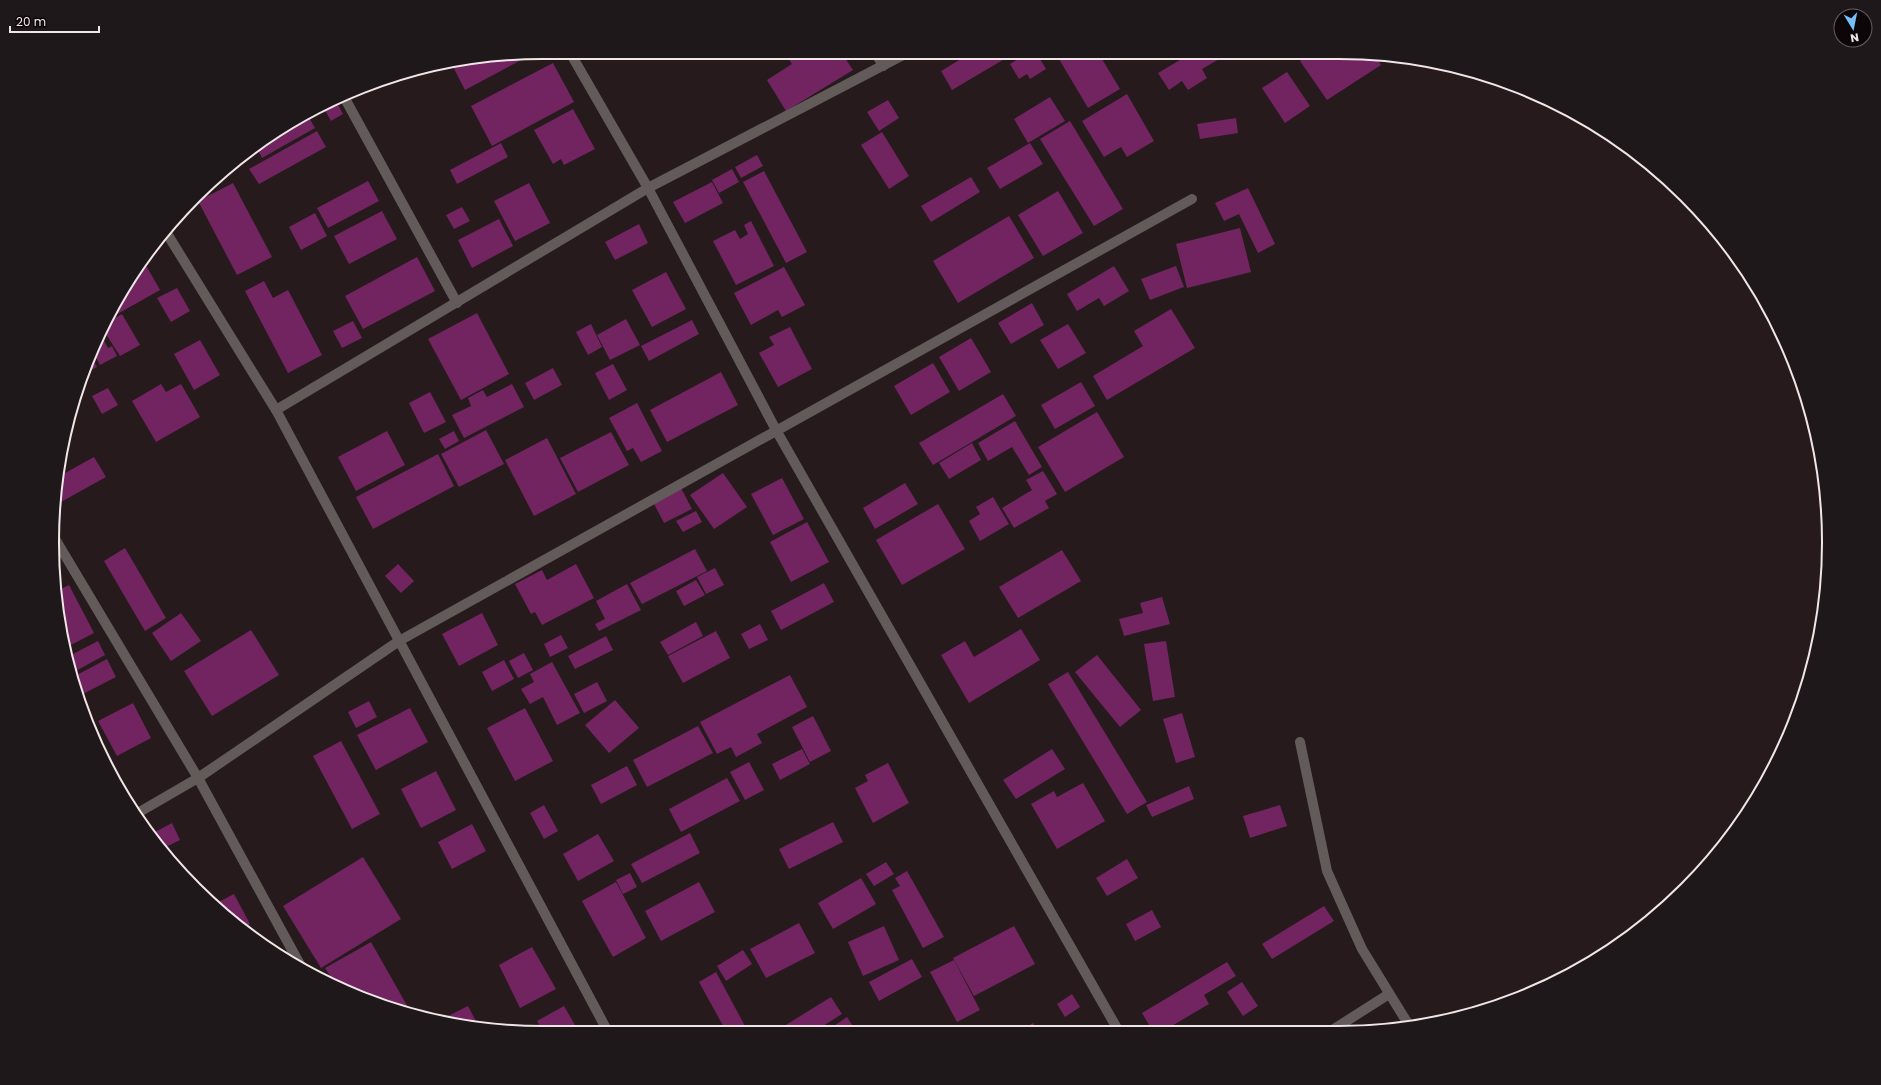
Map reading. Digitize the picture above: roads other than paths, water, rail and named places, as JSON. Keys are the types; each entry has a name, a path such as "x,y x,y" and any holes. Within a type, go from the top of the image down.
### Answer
{"street":[{"path":"574,59 648,188 776,430 1116,1026"},
{"path":"879,59 883,66"},
{"path":"276,410 648,188 896,59"},
{"path":"346,101 457,303"},
{"path":"140,811 198,778 399,641 1192,199"},
{"path":"169,236 276,410 605,1026"},
{"path":"59,546 198,778 297,958"},
{"path":"1300,742 1327,871 1362,949 1388,994 1406,1021"},
{"path":"1339,1026 1388,994"}]}
